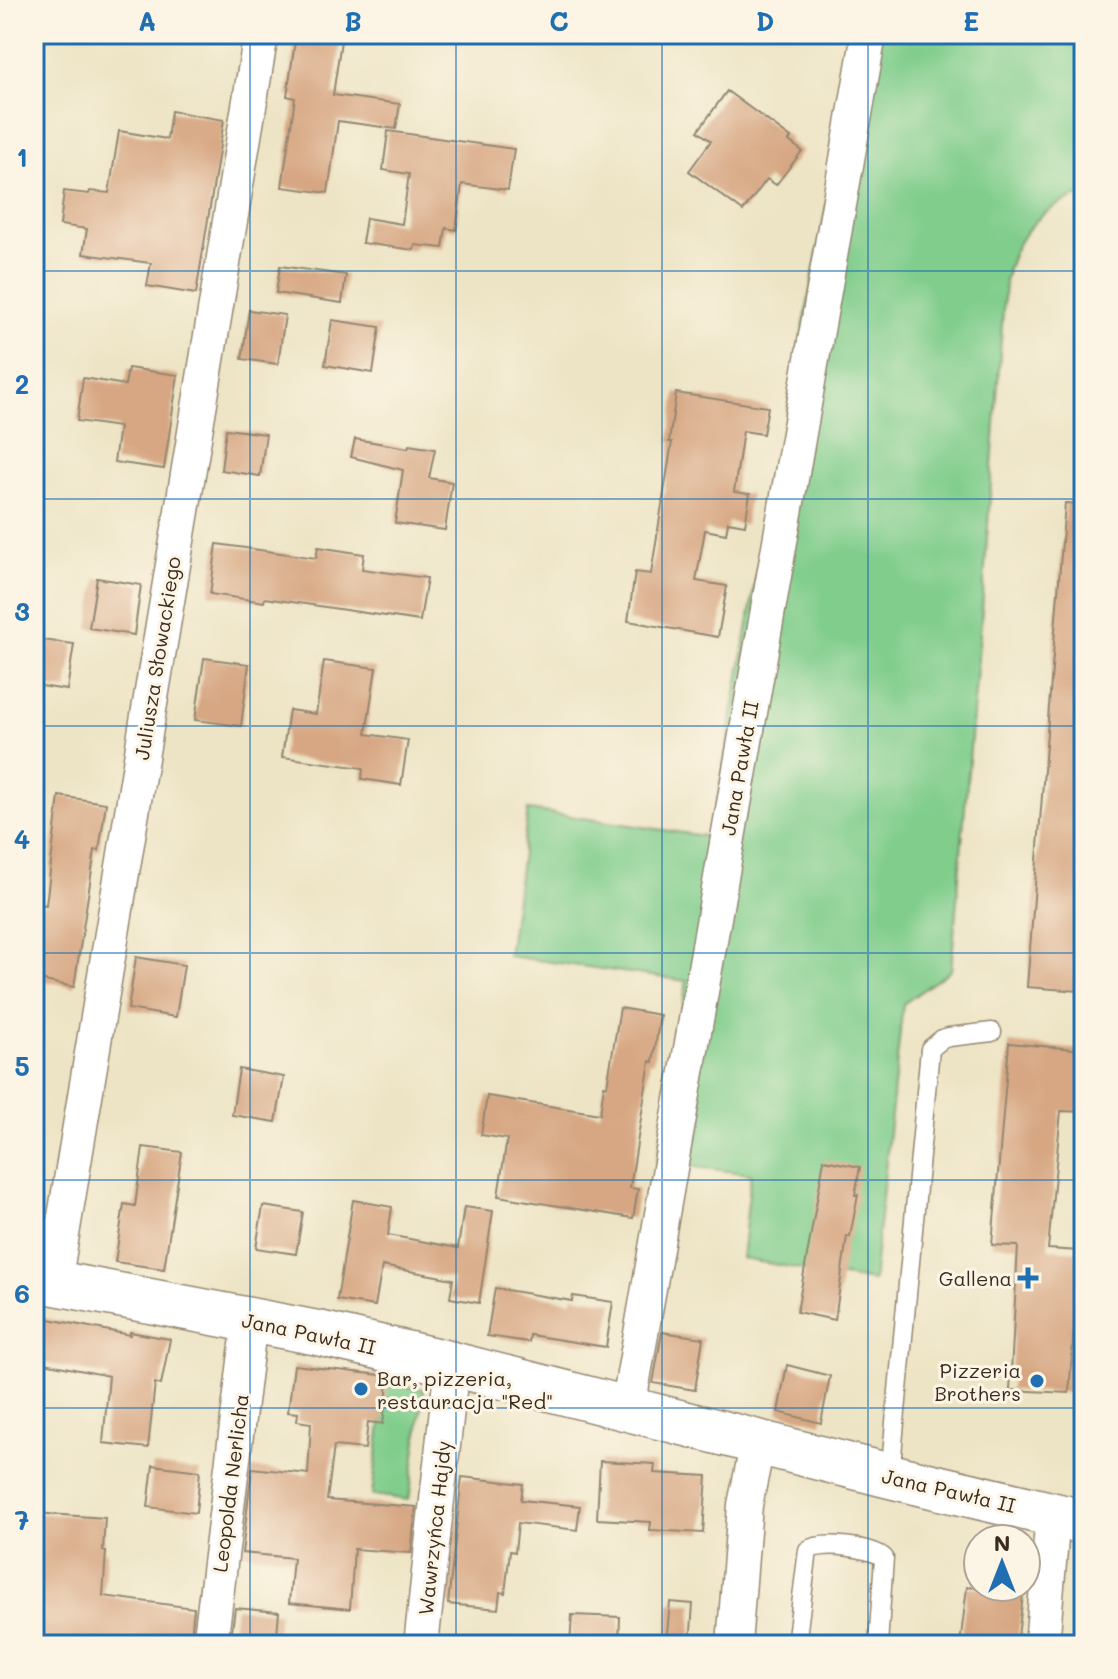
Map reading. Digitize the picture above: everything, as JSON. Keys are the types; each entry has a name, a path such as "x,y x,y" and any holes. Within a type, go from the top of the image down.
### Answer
{"street":[{"name":"Juliusza Słowackiego","path":"44,1281 261,34"},
{"name":"Jana Pawła II","path":"628,1408 869,34"},
{"name":"Jana Pawła II","path":"44,1281 452,1364 890,1476 1068,1518"},
{"name":"Leopolda Nerlicha","path":"210,1645 250,1321"},
{"name":"Wawrzyńca Hajdy","path":"421,1645 452,1364"},
{"path":"734,1645 745,1505 758,1442"},
{"path":"1042,1645 1068,1518"}],"lane":[{"path":"890,1476 930,1049 949,1037 992,1032"},
{"path":"796,1645 808,1550 822,1546 876,1551 884,1558 878,1645"}],"green space":[{"path":"859,34 1084,34 1084,195 1054,207 1031,226 1015,251 1005,282 982,610 951,970 903,1004 873,1281 742,1259 751,1174 657,1162 687,981 508,956 528,810 711,837 758,566"},
{"path":"386,1384 424,1389 409,1500 372,1495"}],"building":[{"path":"296,34 342,34 333,95 400,104 396,129 338,121 328,193 282,187 295,98 287,96"},
{"path":"727,91 791,138 789,141 802,151 776,185 767,179 743,211 689,171 711,141 698,131"},
{"path":"171,111 224,120 196,294 147,286 151,263 83,254 87,229 60,225 64,191 109,193 119,131 167,139"},
{"path":"388,131 514,149 508,190 462,184 456,230 446,228 443,248 415,245 414,250 362,243 366,218 402,224 409,174 383,170"},
{"path":"280,266 346,275 342,303 276,293"},
{"path":"249,310 285,315 278,364 242,359"},
{"path":"332,320 380,327 373,373 325,365"},
{"path":"128,368 178,375 164,469 114,462 119,427 77,421 83,378 125,385"},
{"path":"676,393 768,407 763,434 743,431 734,492 750,494 745,525 728,522 726,534 705,530 696,581 727,586 718,637 628,621 635,572 651,574 672,442 669,442"},
{"path":"226,429 266,434 260,476 221,470"},
{"path":"355,439 435,449 429,478 452,482 445,530 395,523 403,470 351,457"},
{"path":"1065,503 1084,504 1084,935 1080,991 1027,987"},
{"path":"217,544 316,558 318,547 364,554 362,569 427,578 420,621 265,598 264,602 210,594"},
{"path":"97,578 141,585 134,635 89,628"},
{"path":"34,639 74,644 67,690 34,685"},
{"path":"204,658 249,664 241,726 195,720"},
{"path":"324,661 376,668 366,734 408,740 401,785 362,779 363,768 282,757 289,710 316,714"},
{"path":"59,796 106,803 99,851 95,850 74,987 34,979 34,903 46,905"},
{"path":"136,957 184,965 176,1017 128,1009"},
{"path":"620,1008 660,1015 630,1188 638,1189 633,1218 498,1196 507,1139 481,1135 487,1096 600,1114"},
{"path":"1009,1043 1084,1050 1084,1112 1061,1111 1048,1249 1080,1251 1069,1393 1010,1390 1018,1246 992,1245"},
{"path":"239,1069 284,1077 276,1122 232,1115"},
{"path":"143,1147 182,1152 164,1269 115,1262 124,1204 135,1206"},
{"path":"824,1160 860,1167 855,1195 858,1195 850,1237 847,1236 835,1320 797,1312"},
{"path":"353,1200 392,1207 388,1235 458,1248 464,1207 493,1211 479,1303 450,1298 453,1279 382,1266 375,1306 337,1300"},
{"path":"263,1206 303,1212 296,1254 256,1248"},
{"path":"495,1288 572,1301 573,1296 613,1302 606,1347 530,1335 529,1342 487,1336"},
{"path":"34,1316 130,1335 130,1332 170,1339 161,1385 155,1383 148,1448 103,1443 109,1376 34,1361"},
{"path":"662,1332 703,1338 695,1390 653,1383"},
{"path":"294,1365 389,1376 383,1424 368,1422 365,1449 334,1446 327,1500 416,1507 411,1553 354,1549 350,1609 289,1603 293,1558 242,1553 252,1468 308,1474 311,1423 297,1421 298,1413 288,1412"},
{"path":"787,1365 830,1376 821,1423 778,1412"},
{"path":"600,1461 655,1464 654,1473 707,1476 703,1533 650,1530 651,1522 597,1519"},
{"path":"153,1465 200,1471 196,1513 148,1507"},
{"path":"462,1477 523,1484 521,1500 580,1506 577,1530 518,1523 515,1552 510,1551 505,1593 500,1592 498,1609 448,1604"},
{"path":"34,1513 105,1518 103,1596 194,1608 190,1645 34,1645"},
{"path":"670,1602 693,1604 690,1645 666,1645"},
{"path":"965,1603 1022,1603 1017,1645 960,1645"},
{"path":"235,1608 279,1612 276,1645 230,1645"},
{"path":"572,1615 620,1617 619,1645 570,1645"}],"place":[{"name":"Gallena","path":"1028,1278"},
{"name":"Pizzeria Brothers","path":"1037,1381"},
{"name":"Bar, pizzeria, restauracja \"Red\"","path":"361,1389"}]}
